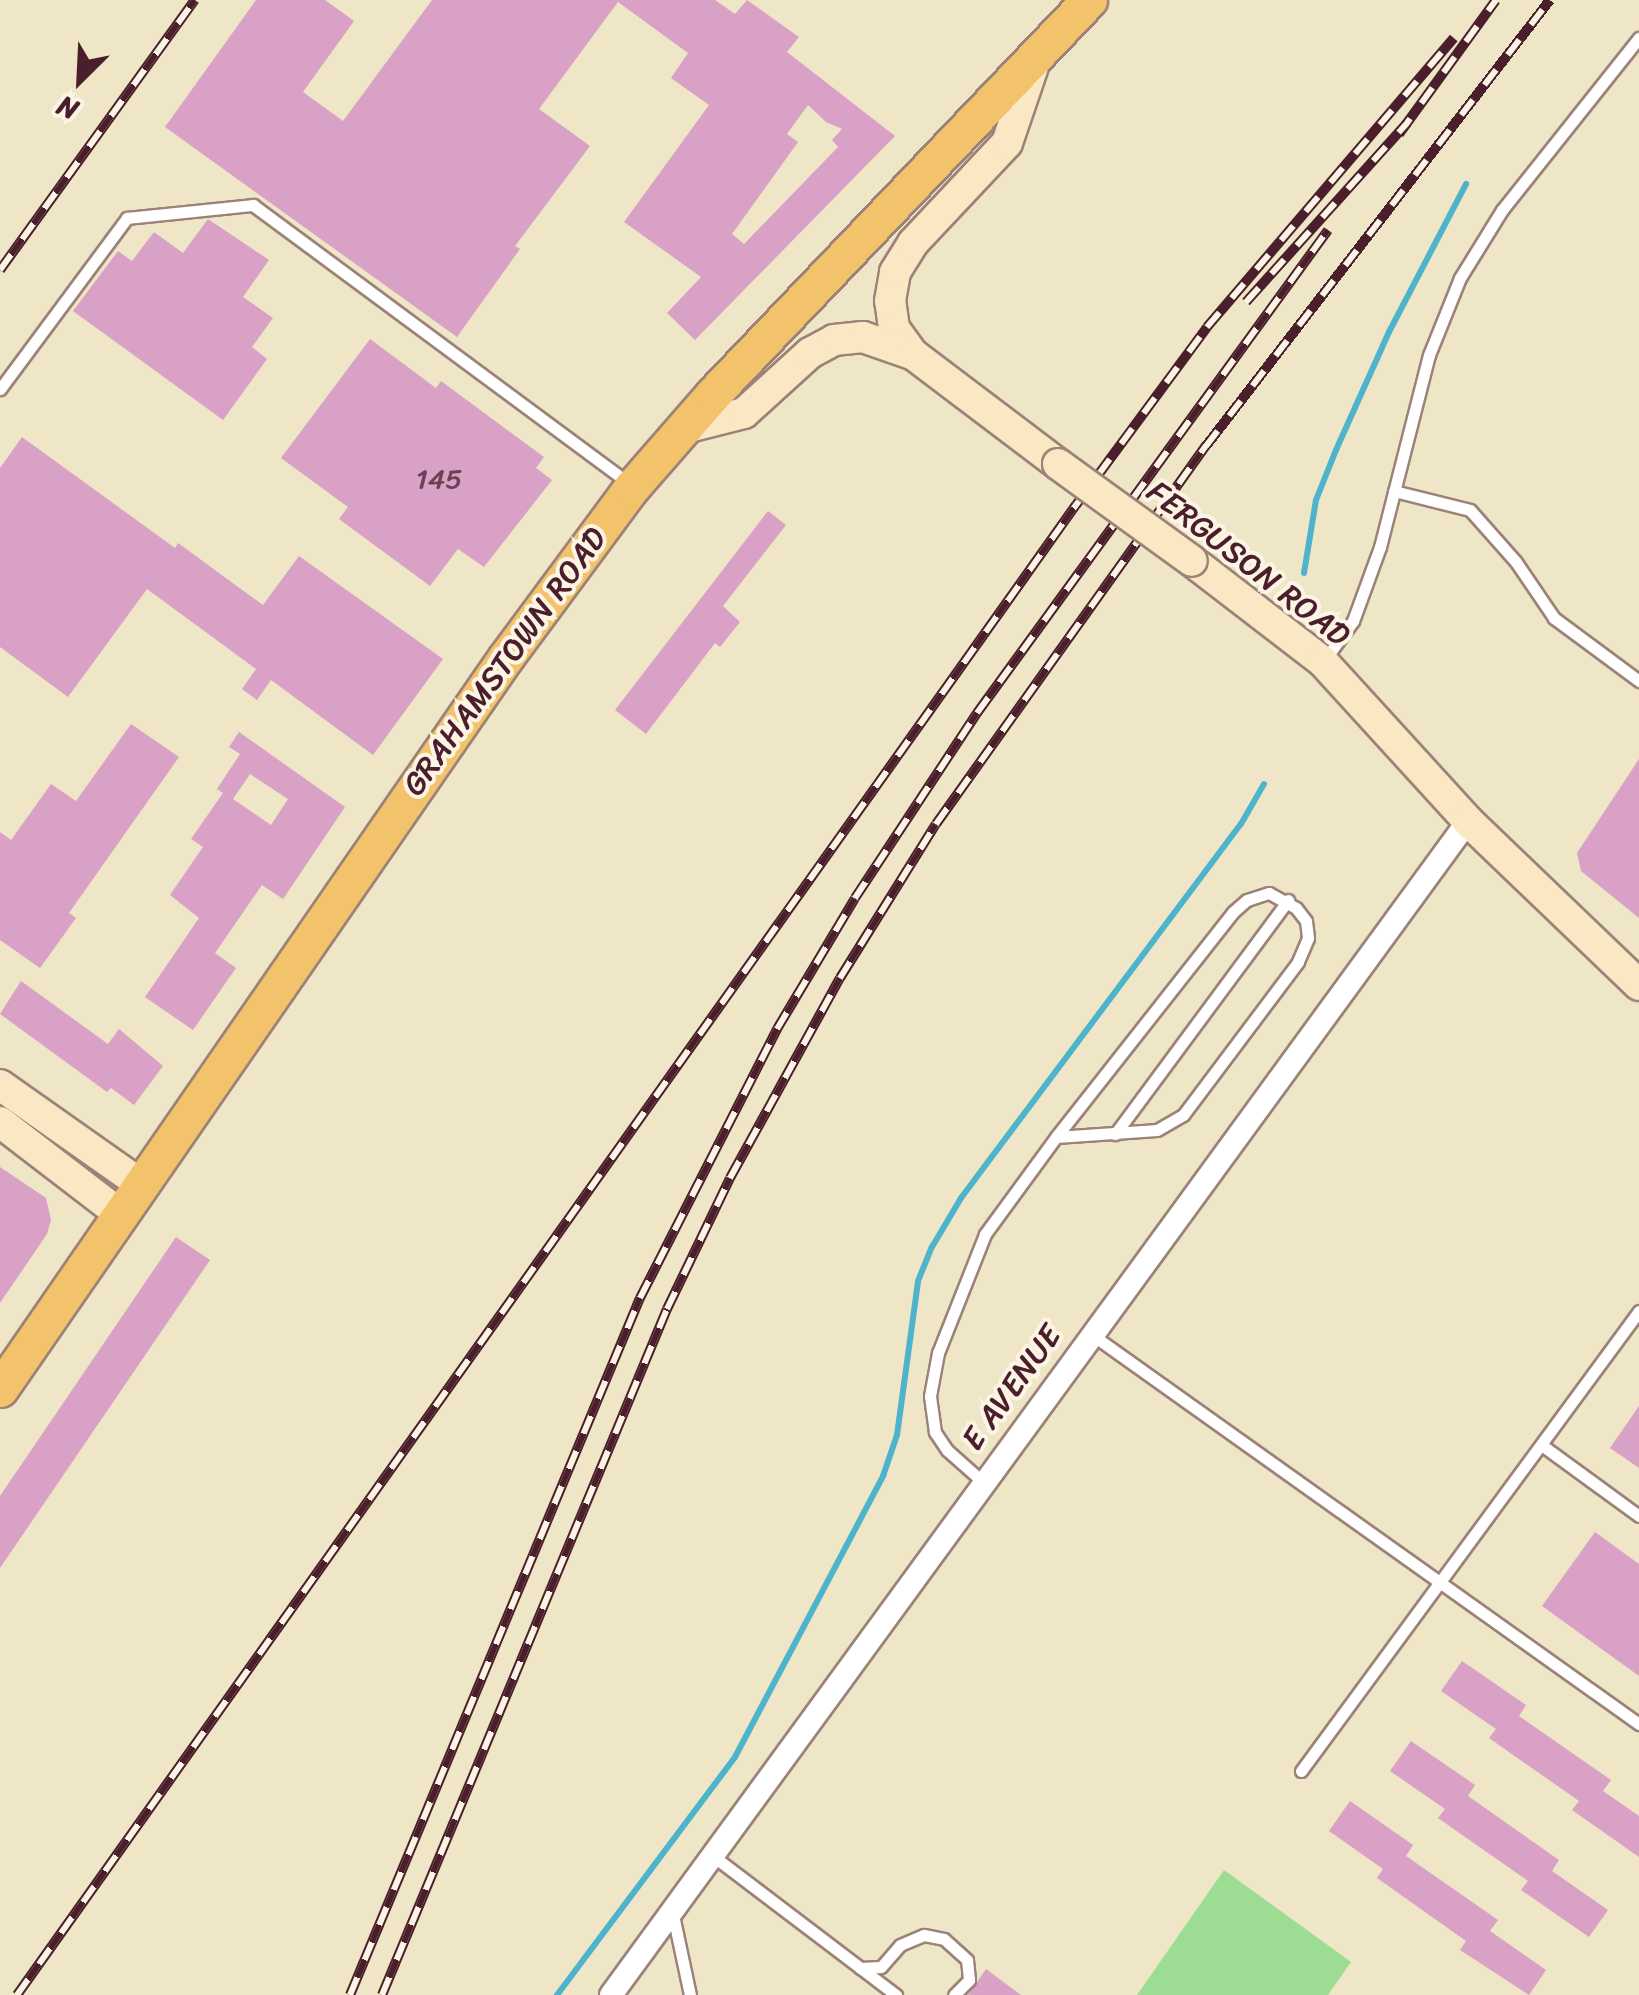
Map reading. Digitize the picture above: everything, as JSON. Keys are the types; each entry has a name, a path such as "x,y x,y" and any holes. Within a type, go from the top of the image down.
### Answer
{"main road":[{"name":"GRAHAMSTOWN ROAD","path":"0,1388 526,628 632,487 681,429 1089,0"},
{"name":"FERGUSON ROAD","path":"914,355 894,328 890,301 895,272 913,243 1008,143 1037,55"},
{"name":"FERGUSON ROAD","path":"681,429 744,413 810,353 834,340 878,340 914,355 1323,662 1468,821 1639,986"},
{"path":"0,1085 142,1186"},
{"path":"0,1122 122,1215"}],"street":[{"name":"E AVENUE","path":"612,1995 1468,821"}],"lane":[{"path":"1323,662 1353,621 1394,491 1429,355 1460,278 1502,210 1639,38"},
{"path":"0,389 127,218 253,205 632,487"},
{"path":"1394,491 1470,510 1507,550 1554,618 1639,680"},
{"path":"983,1482 947,1450 934,1432 930,1396 938,1352 985,1234 1056,1137 1233,912 1258,894 1288,900 1306,921 1308,938 1282,985 1183,1115 1157,1130 1056,1137"},
{"path":"1115,1134 1288,900"},
{"path":"1301,1771 1639,1312"},
{"path":"1091,1334 1639,1724"},
{"path":"1543,1446 1639,1516"},
{"path":"713,1856 896,1995"},
{"path":"672,1911 690,1995"},
{"path":"860,1968 881,1967 900,1945 924,1935 944,1939 968,1960 969,1980 954,1995"}],"green space":[{"path":"1224,1870 1351,1962 1328,1995 1137,1995"}],"building":[{"path":"256,0 325,0 354,21 303,92 343,121 432,0 715,0 735,14 747,0 799,37 787,52 895,136 695,340 667,313 701,277 624,222 709,105 671,78 688,53 618,2 539,109 590,146 515,246 520,249 457,337 165,127","holes":["808,105 826,122 842,129 832,140 838,147 744,244 732,234 798,142 787,134"]},
{"path":"208,219 269,260 243,297 273,318 252,347 267,359 223,420 73,311 118,251 132,261 154,232 183,253"},
{"path":"370,339 436,388 441,381 544,457 536,468 552,480 484,567 458,549 430,586 339,519 348,507 281,458"},
{"path":"22,437 175,548 178,543 263,605 299,556 443,659 373,755 271,680 257,700 242,689 256,669 147,589 68,697 0,647 0,468"},
{"path":"768,511 786,525 723,606 740,622 720,647 715,643 646,734 615,710"},
{"path":"131,724 179,757 69,913 76,918 40,968 0,940 0,832 11,840 51,784 76,801"},
{"path":"239,732 345,807 283,899 262,885 215,953 236,968 193,1030 145,997 199,918 170,895 203,847 191,839 223,793 217,789 240,754 229,747","holes":["250,774 288,799 271,825 233,799"]},
{"path":"1639,759 1639,918 1581,871 1577,853"},
{"path":"21,981 108,1044 119,1029 163,1066 134,1105 111,1088 107,1092 0,1014"},
{"path":"0,1167 46,1198 51,1220 47,1234 0,1303"},
{"path":"176,1237 210,1260 0,1568 0,1496"},
{"path":"1639,1406 1639,1468 1610,1448"},
{"path":"1595,1532 1639,1564 1639,1676 1542,1606"},
{"path":"1462,1661 1526,1705 1519,1716 1611,1780 1603,1791 1639,1816 1639,1857 1572,1810 1579,1801 1489,1738 1496,1729 1441,1691"},
{"path":"1411,1741 1475,1785 1468,1796 1559,1860 1552,1871 1608,1910 1589,1937 1521,1890 1528,1881 1438,1818 1445,1809 1390,1771"},
{"path":"1350,1801 1413,1845 1406,1856 1498,1920 1490,1931 1546,1970 1529,1995 1460,1950 1466,1941 1377,1878 1383,1869 1329,1831"},
{"path":"986,1969 1021,1995 968,1995"}],"waterway":[{"path":"1304,573 1316,500 1336,450 1389,332 1466,184"},
{"path":"557,1995 735,1757 883,1476 897,1435 918,1281 932,1247 961,1198 1241,824 1264,784"}],"railway":[{"path":"0,270 195,0"},
{"path":"1399,134 1496,0"},
{"path":"382,1995 667,1309 730,1178 840,978 936,824 1206,446 1550,0"},
{"path":"17,1995 1076,505 1207,327 1454,38"},
{"path":"1246,302 1407,123"},
{"path":"350,1995 640,1298 777,1029 855,898 977,713 1328,230"}]}
